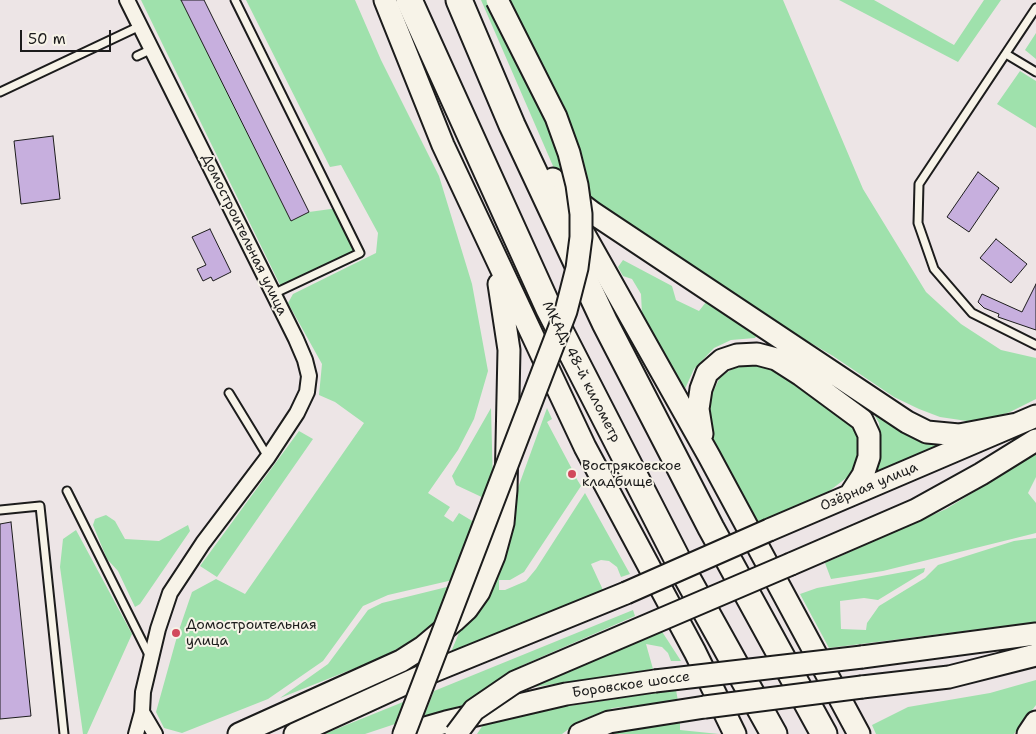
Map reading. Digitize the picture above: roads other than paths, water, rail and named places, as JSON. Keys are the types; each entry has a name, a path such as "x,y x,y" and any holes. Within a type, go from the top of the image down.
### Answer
{"highway":[{"name":"МКАД, 48-й километр","path":"409,0 549,309 685,574 774,734"},
{"path":"459,0 512,125 614,340 711,528 824,734"}],"main road":[{"path":"385,0 443,145 603,484 694,652 735,734"},
{"path":"404,734 566,311 578,268 581,214 577,185 569,153 556,117 497,0"},
{"path":"512,125 528,150 553,179 593,213 907,422 927,432 959,435 1027,420"},
{"path":"553,179 709,456 859,734"},
{"path":"239,734 378,672 416,652 467,609 488,576 502,523 506,490 509,350 499,283 483,231"},
{"path":"709,456 700,428 698,409 701,389 707,373 722,360 737,355 763,355 776,359 802,375 862,420 869,435 869,457 863,475 850,495"},
{"name":"Озёрная улица","path":"378,695 626,592 1027,420"},
{"path":"456,734 474,710 515,682 916,510 981,474 1036,440"},
{"name":"Боровское шоссе","path":"404,734 446,722 566,694 1036,634"},
{"path":"580,734 609,722 705,707 949,677 1036,655"},
{"path":"243,734 378,695"},
{"path":"295,734 378,695"},
{"path":"1028,734 1036,722"}],"street":[{"name":"Домостроительная улица","path":"127,0 306,360 309,376 302,405 268,457 203,544 170,593 150,658 142,712 136,734"},
{"path":"142,712 155,734"}],"lane":[{"path":"235,0 360,253 273,294"},
{"path":"1036,8 919,184 918,224 934,269 972,313 1036,345"},
{"path":"0,92 140,26"},
{"path":"137,56 152,49"},
{"path":"1006,54 1036,72"},
{"path":"229,393 268,457"},
{"path":"67,491 150,658"},
{"path":"0,510 40,506 64,734"}],"place":[{"name":"Востряковское кладбище","path":"572,474"},
{"name":"Домостроительная улица","path":"176,633"}]}
